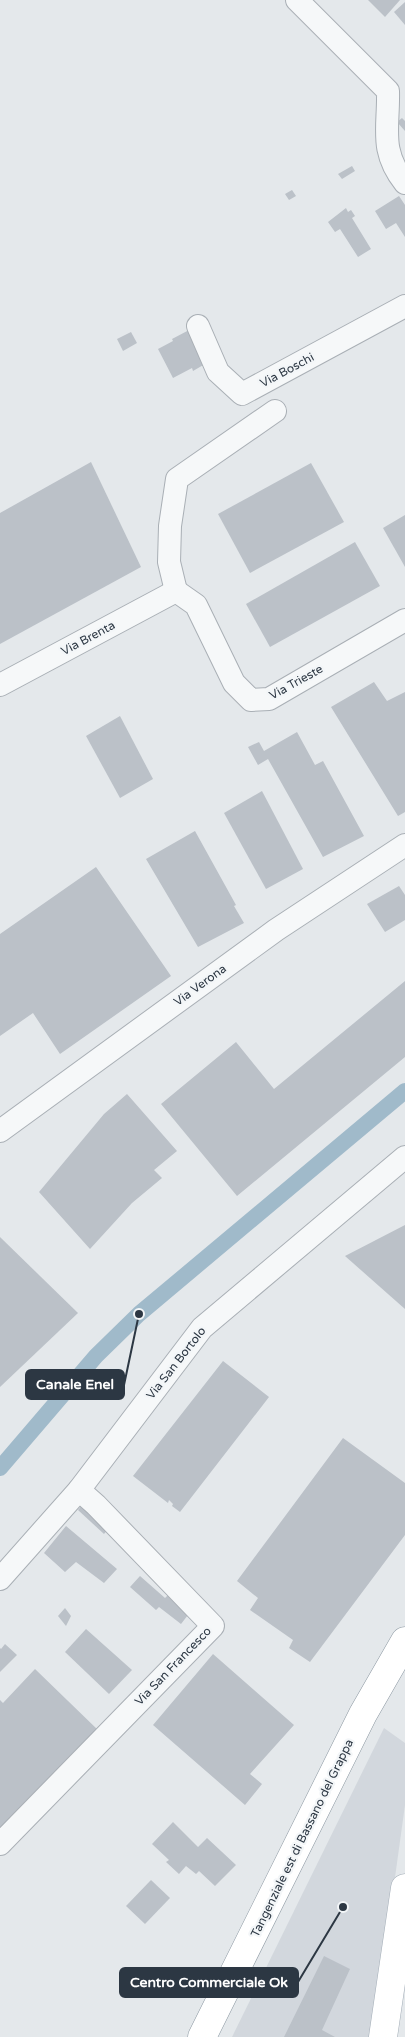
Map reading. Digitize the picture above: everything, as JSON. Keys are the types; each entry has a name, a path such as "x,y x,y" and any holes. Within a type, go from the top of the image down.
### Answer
{"main road":[{"name":"Tangenziale est di Bassano del Grappa","path":"202,2037 363,1714 405,1642"},
{"name":"Tangenziale est di Bassano del Grappa","path":"219,2037 385,1708 405,1653"},
{"path":"384,2037 405,1888"},
{"path":"187,2037 223,1996"}],"street":[{"path":"297,0 388,91 386,138 388,152 405,183"},
{"name":"Via Boschi","path":"198,326 218,372 242,394 405,306"},
{"path":"176,591 169,562 170,526 177,479 275,410"},
{"name":"Via Trieste","path":"176,591 196,605 234,683 252,700 269,699 405,620"},
{"name":"Via Brenta","path":"0,685 176,591"},
{"name":"Via Verona","path":"0,1132 276,930 405,845"},
{"name":"Via San Bortolo","path":"0,1579 79,1490 202,1328 405,1157"},
{"name":"Via San Francesco","path":"0,1844 213,1626 96,1505 79,1490"}],"shaded area":[{"path":"384,1728 405,1743 405,1805 373,2037 232,2037"}],"building":[{"path":"368,0 400,0 385,17"},
{"path":"405,2 405,25 394,12"},
{"path":"402,118 405,121 405,131 397,122"},
{"path":"352,166 355,171 342,179 338,174"},
{"path":"292,190 296,196 289,200 285,194"},
{"path":"399,196 405,205 405,237 396,223 386,229 375,211"},
{"path":"346,208 348,212 351,210 355,216 352,218 371,249 358,257 340,229 335,232 328,222"},
{"path":"191,329 205,364 193,371 192,368 173,378 158,349"},
{"path":"131,332 137,343 123,351 117,339"},
{"path":"91,462 141,567 0,644 0,513"},
{"path":"311,463 344,522 250,573 218,514"},
{"path":"405,515 405,567 383,528"},
{"path":"355,542 380,586 270,647 246,604"},
{"path":"374,682 387,701 405,692 405,812 398,816 331,707"},
{"path":"120,716 153,779 120,798 86,736"},
{"path":"297,732 315,765 323,761 364,836 323,857 268,759 258,765 248,747 259,742 264,751"},
{"path":"262,791 303,869 266,889 224,813"},
{"path":"195,831 244,923 198,947 146,859"},
{"path":"96,867 171,976 60,1054 33,1013 0,1036 0,934"},
{"path":"399,886 405,895 405,920 385,932 367,904"},
{"path":"405,981 405,1057 237,1196 161,1104 236,1042 274,1089"},
{"path":"127,1094 177,1151 154,1170 162,1178 132,1203 90,1249 39,1192 104,1114"},
{"path":"405,1225 405,1309 345,1256"},
{"path":"0,1237 78,1313 0,1387"},
{"path":"223,1361 269,1397 180,1512 172,1506 173,1504 169,1500 168,1503 133,1476"},
{"path":"343,1438 405,1483 405,1535 310,1662 289,1648 293,1640 250,1610 258,1598 237,1581"},
{"path":"86,1500 112,1524 104,1534 78,1510"},
{"path":"66,1526 117,1569 104,1583 76,1562 65,1572 44,1553"},
{"path":"140,1576 165,1598 170,1593 191,1611 181,1624 159,1607 156,1610 130,1587"},
{"path":"65,1608 71,1616 66,1626 58,1616"},
{"path":"86,1629 132,1670 109,1694 65,1652"},
{"path":"5,1644 17,1655 0,1672 0,1648"},
{"path":"213,1654 294,1725 250,1774 262,1784 245,1805 153,1725"},
{"path":"35,1669 99,1731 0,1831 0,1700 3,1703"},
{"path":"173,1822 198,1847 207,1838 236,1865 215,1886 199,1871 196,1874 186,1866 179,1874 166,1862 169,1860 152,1844"},
{"path":"151,1880 170,1898 145,1924 126,1906"},
{"path":"324,1956 350,1969 322,2030 335,2037 284,2037"}],"waterway":[{"path":"0,1468 96,1356 139,1314 405,1091"}],"place":[{"name":"Canale Enel","path":"139,1314"},
{"name":"Centro Commerciale Ok","path":"343,1907"}]}
